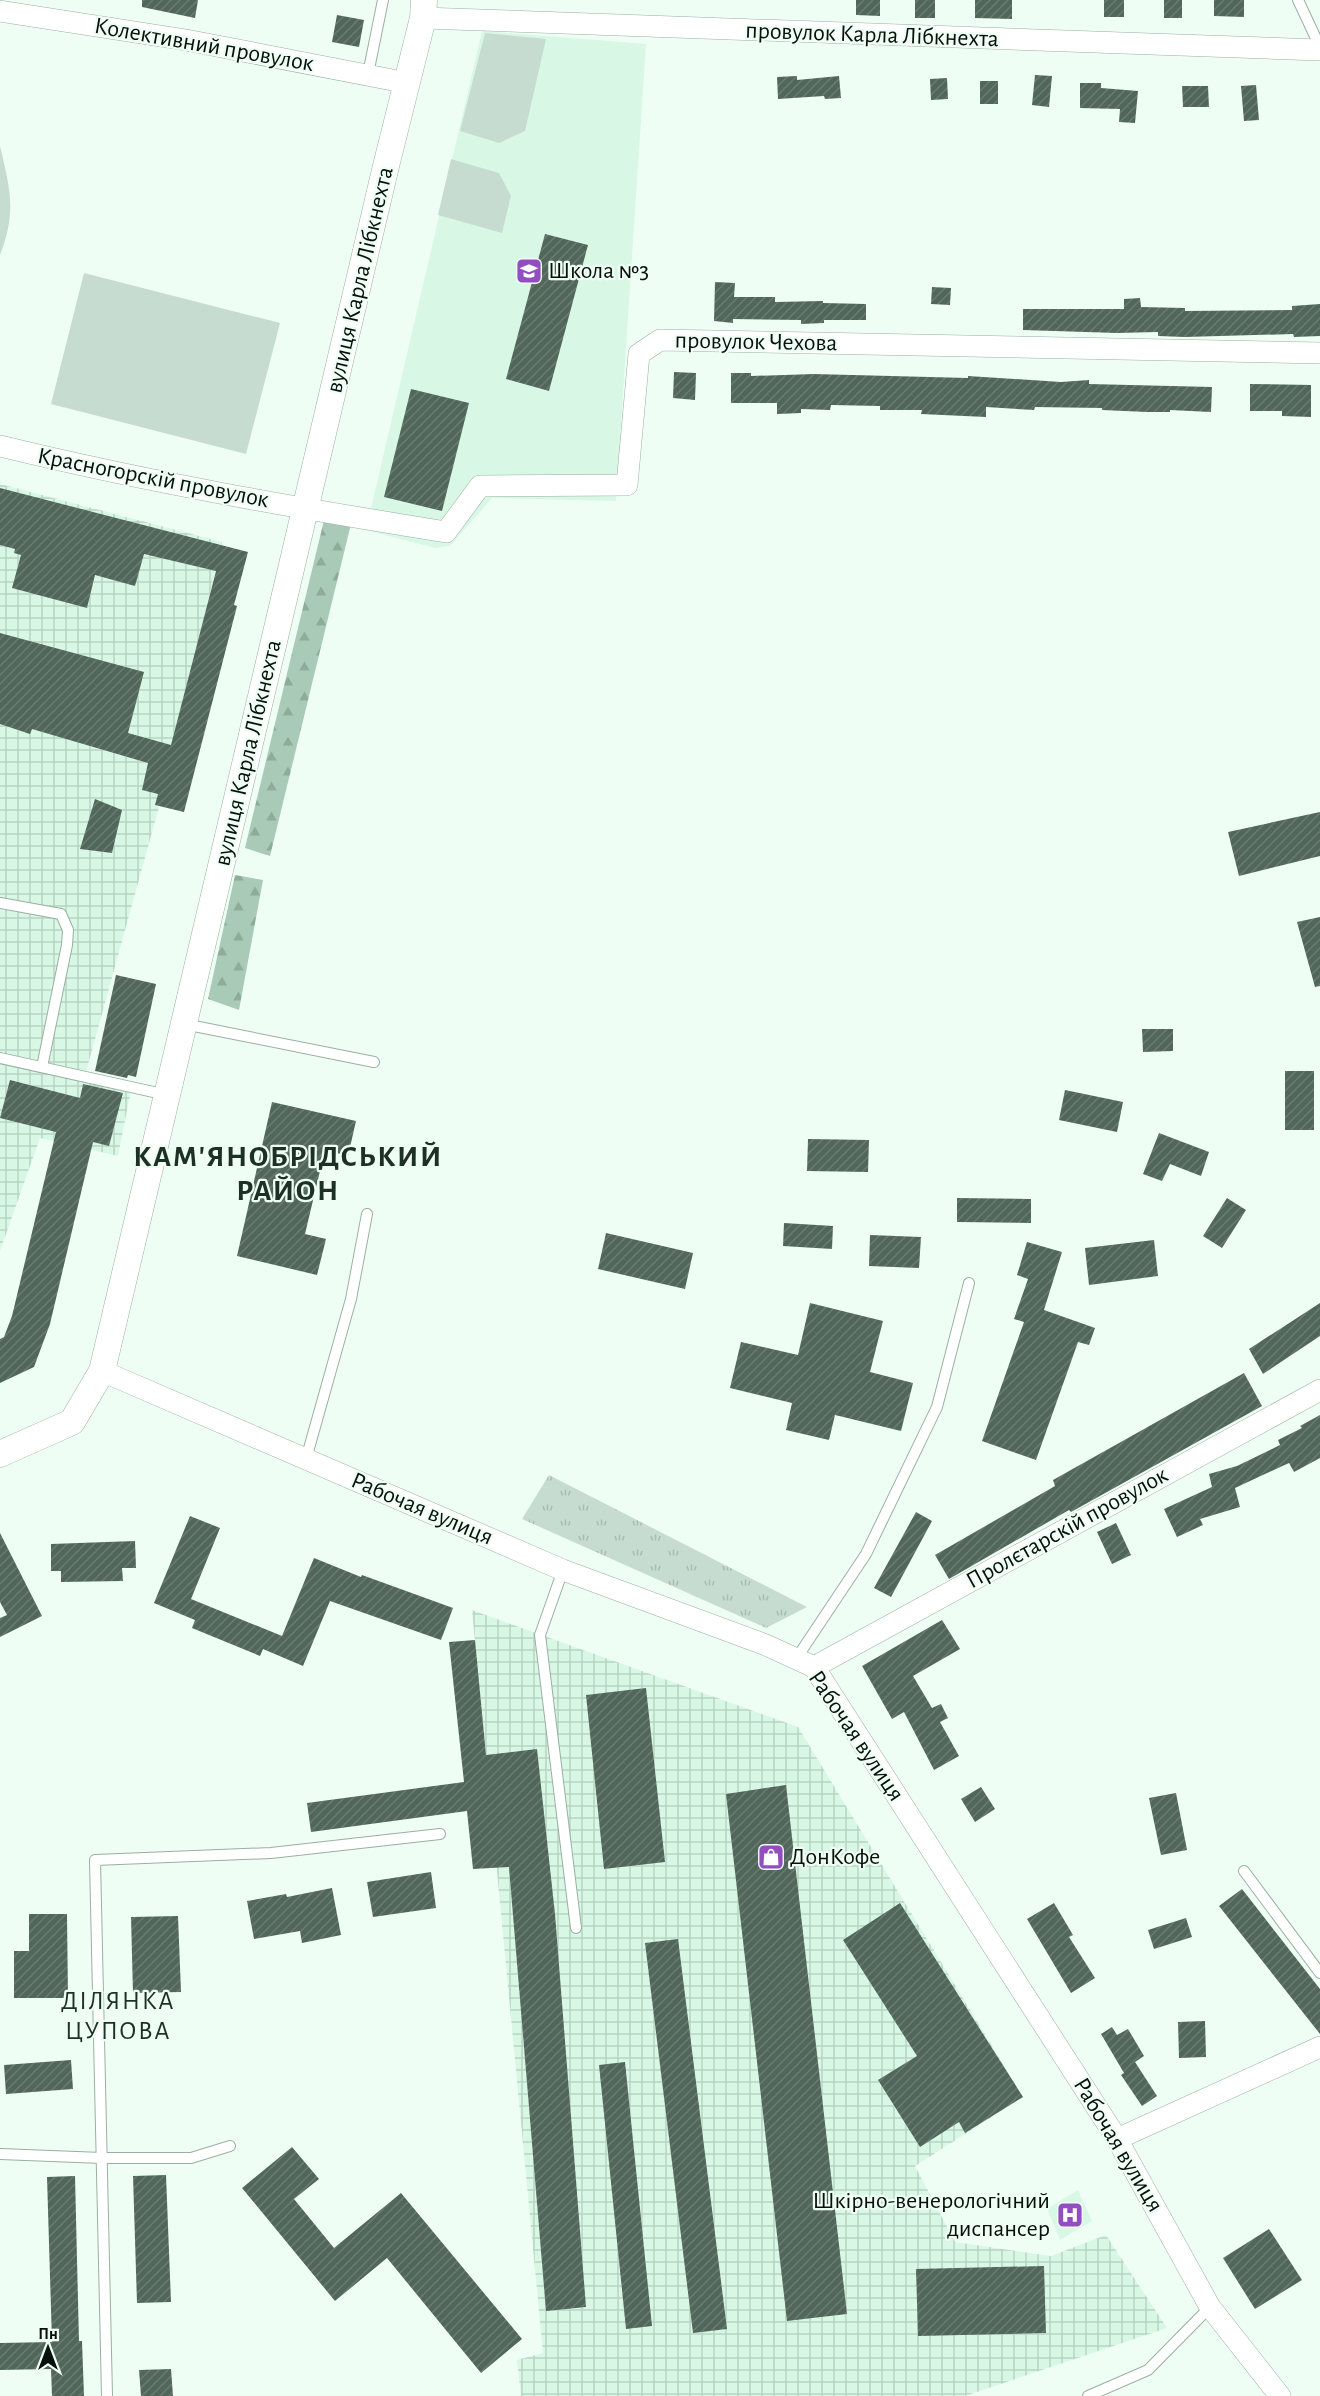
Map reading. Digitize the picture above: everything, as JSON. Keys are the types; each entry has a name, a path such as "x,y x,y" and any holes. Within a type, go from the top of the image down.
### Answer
{"street":[{"name":"провулок Карла Лібкнехта","path":"424,9 1320,49"},
{"name":"вулиця Карла Лібкнехта","path":"0,1454 72,1422 102,1371 424,9"},
{"name":"Колективний провулок","path":"0,11 186,40 368,74 408,84"},
{"name":"провулок Чехова","path":"305,509 446,532 480,486 627,485 639,354 660,340 1320,353"},
{"name":"Красногорскій провулок","path":"0,446 80,466 305,509"},
{"name":"Рабочая вулиця","path":"102,1371 563,1570 766,1645 805,1663 1117,2139 1210,2307 1281,2396"},
{"name":"Пролєтарскій провулок","path":"805,1663 1320,1390"},
{"path":"1117,2139 1320,2047"}],"lane":[{"path":"368,74 384,0"},
{"path":"1298,0 1320,49"},
{"path":"0,903 61,914 68,930 67,945 42,1067"},
{"path":"184,1024 374,1062"},
{"path":"0,1058 167,1095"},
{"path":"306,1459 351,1299 367,1214"},
{"path":"805,1663 866,1554 937,1407 969,1283"},
{"path":"563,1570 540,1635 576,1928"},
{"path":"107,2396 95,1860 271,1853 440,1833"},
{"path":"1244,1871 1320,1972"},
{"path":"0,2154 102,2158 191,2157 231,2146"},
{"path":"1088,2396 1148,2370 1210,2307"}],"shaded area":[{"name":"Школа №3","path":"482,31 646,44 616,501 492,498 450,546 435,548 366,530"},
{"path":"0,484 222,542 162,796 83,1083 131,1090 118,1156 40,1138 0,1251"},
{"path":"472,1610 798,1727 1023,2097 915,2166 955,2242 1051,2256 1106,2235 1167,2328 965,2396 521,2396 517,2360 543,2353"},
{"name":"Шкірно-венерологічний диспансер","path":"1078,2190 1092,2221 1060,2240 1047,2209"}],"green space":[{"path":"485,33 546,39 525,131 499,143 460,131"},
{"path":"0,146 9,188 10,213 9,225 0,255"},
{"path":"451,159 499,173 511,196 502,233 438,215"},
{"path":"84,273 280,323 246,454 51,404"},
{"path":"325,516 351,524 270,856 245,848"},
{"path":"235,875 263,880 239,1010 208,999"},
{"path":"549,1475 807,1607 766,1628 522,1519"}],"building":[{"path":"142,0 198,0 195,18 142,7"},
{"path":"856,0 880,0 880,16 856,15"},
{"path":"915,0 935,0 935,18 915,18"},
{"path":"975,0 1012,0 1012,19 975,18"},
{"path":"1104,0 1124,0 1124,17 1104,17"},
{"path":"1164,0 1182,0 1182,18 1164,18"},
{"path":"1214,0 1244,0 1244,17 1214,16"},
{"path":"337,15 364,20 359,47 332,42"},
{"path":"1035,75 1052,76 1049,107 1032,105"},
{"path":"797,76 797,80 839,76 841,98 825,99 824,96 778,99 777,77"},
{"path":"947,78 948,99 931,100 930,79"},
{"path":"980,81 998,81 998,104 980,104"},
{"path":"1080,83 1101,83 1101,88 1138,91 1135,123 1119,122 1120,109 1080,108"},
{"path":"1256,85 1259,120 1244,121 1241,86"},
{"path":"1182,86 1208,86 1209,107 1183,107"},
{"path":"545,234 588,245 549,391 506,379"},
{"path":"715,282 735,283 734,297 775,297 775,302 823,301 823,303 866,304 866,320 824,320 824,323 801,324 801,320 733,319 733,323 714,321"},
{"path":"932,287 951,288 950,305 931,304"},
{"path":"1140,298 1141,307 1185,308 1185,311 1292,310 1292,306 1320,304 1320,336 1294,337 1293,334 1185,337 1158,336 1158,332 1023,330 1023,309 1124,309 1124,299"},
{"path":"674,372 696,373 695,400 673,398"},
{"path":"731,373 751,373 751,376 814,374 968,378 968,376 1061,382 1089,380 1089,384 1212,387 1211,412 1170,410 1170,412 1147,412 1102,410 1102,408 1035,407 1034,410 986,407 986,417 921,414 922,410 880,410 880,406 831,405 830,410 801,409 801,413 777,414 777,403 731,403"},
{"path":"1250,384 1311,385 1311,417 1282,416 1282,411 1250,411"},
{"path":"411,389 469,403 442,511 384,497"},
{"path":"0,488 248,552 234,605 237,606 184,812 155,805 158,794 142,790 148,763 32,729 30,734 0,724 0,633 144,672 128,733 171,745 216,571 144,554 135,586 95,575 87,608 12,588 21,555 14,553 15,549 0,545"},
{"path":"95,799 122,810 112,853 80,849"},
{"path":"1320,812 1320,856 1239,876 1228,832"},
{"path":"1320,917 1320,986 1315,987 1297,922"},
{"path":"116,975 156,984 136,1077 128,1075 127,1078 95,1071"},
{"path":"1142,1029 1173,1029 1173,1051 1143,1052"},
{"path":"1285,1071 1314,1071 1314,1130 1285,1130"},
{"path":"10,1080 80,1098 83,1084 123,1093 109,1146 93,1142 50,1324 34,1367 0,1383 0,1339 4,1337 12,1316 56,1132 0,1118"},
{"path":"1065,1090 1123,1102 1117,1132 1059,1120"},
{"path":"272,1102 356,1121 348,1156 325,1150 305,1234 326,1239 317,1275 237,1256"},
{"path":"1159,1133 1209,1152 1201,1176 1170,1164 1162,1181 1143,1174"},
{"path":"808,1139 869,1140 868,1172 807,1171"},
{"path":"957,1198 1031,1199 1031,1223 957,1222"},
{"path":"1227,1198 1246,1210 1222,1248 1203,1236"},
{"path":"784,1223 833,1226 832,1249 783,1246"},
{"path":"606,1233 693,1253 685,1289 598,1269"},
{"path":"870,1235 921,1237 919,1268 869,1266"},
{"path":"1154,1240 1158,1276 1089,1285 1085,1248"},
{"path":"1027,1242 1062,1252 1044,1310 1095,1328 1089,1345 1078,1342 1036,1460 982,1441 1024,1322 1014,1319 1028,1279 1017,1275"},
{"path":"810,1303 883,1321 870,1372 913,1383 901,1431 835,1415 829,1440 786,1430 792,1403 730,1388 741,1342 798,1355"},
{"path":"1320,1303 1320,1336 1263,1374 1249,1349"},
{"path":"1244,1373 1262,1406 1071,1512 1069,1510 949,1579 935,1555 1055,1486 1053,1480"},
{"path":"1320,1415 1320,1458 1294,1472 1289,1463 1235,1488 1240,1507 1200,1519 1203,1525 1177,1537 1164,1509 1212,1487 1209,1474 1237,1466 1280,1445 1278,1440 1302,1428 1300,1426"},
{"path":"916,1512 932,1521 891,1597 874,1588"},
{"path":"190,1516 220,1528 191,1599 282,1636 314,1558 361,1577 362,1575 453,1608 441,1640 330,1601 303,1666 263,1649 260,1656 192,1628 195,1620 154,1603"},
{"path":"1116,1523 1131,1555 1112,1564 1097,1532"},
{"path":"0,1533 42,1616 0,1637 0,1618 7,1615 0,1602"},
{"path":"135,1541 136,1568 122,1568 123,1581 61,1582 61,1571 51,1571 51,1544"},
{"path":"942,1620 960,1649 913,1676 932,1708 941,1704 948,1718 940,1722 959,1756 934,1770 904,1712 892,1719 862,1666"},
{"path":"475,1640 486,1755 537,1749 555,1914 586,2307 546,2311 509,1867 473,1869 467,1811 311,1832 307,1803 464,1782 449,1642"},
{"path":"646,1688 665,1862 604,1869 586,1695"},
{"path":"786,1785 847,2314 787,2321 726,1794"},
{"path":"981,1787 995,1809 975,1822 961,1799"},
{"path":"1176,1793 1187,1850 1161,1855 1149,1798"},
{"path":"431,1872 436,1908 373,1917 367,1882"},
{"path":"332,1888 341,1935 302,1943 300,1931 254,1939 247,1901 286,1894 287,1897"},
{"path":"1242,1889 1320,1989 1320,2034 1219,1906"},
{"path":"900,1903 1023,2097 965,2133 959,2122 920,2147 878,2080 917,2056 843,1940"},
{"path":"1054,1903 1073,1935 1069,1937 1095,1978 1071,1993 1027,1919"},
{"path":"29,1914 67,1914 68,1998 14,1998 14,1951 29,1951"},
{"path":"178,1916 181,1992 133,1993 131,1917"},
{"path":"1186,1918 1192,1937 1154,1949 1148,1930"},
{"path":"678,1939 727,2329 693,2333 645,1943"},
{"path":"1205,2021 1206,2057 1179,2058 1178,2022"},
{"path":"1112,2027 1117,2035 1128,2029 1144,2056 1135,2062 1157,2096 1142,2106 1121,2075 1124,2073 1101,2034"},
{"path":"71,2060 73,2089 6,2094 4,2065"},
{"path":"625,2062 652,2326 626,2329 599,2065"},
{"path":"292,2147 319,2179 294,2199 334,2248 401,2193 522,2339 481,2373 387,2258 335,2301 242,2188"},
{"path":"166,2175 171,2302 137,2303 133,2176"},
{"path":"75,2176 79,2341 82,2341 84,2396 52,2396 51,2369 0,2370 0,2343 52,2342 47,2177"},
{"path":"1269,2229 1302,2280 1255,2309 1223,2258"},
{"path":"1044,2266 1046,2333 918,2336 916,2269"},
{"path":"171,2369 173,2396 141,2396 139,2370"}],"place":[{"name":"Школа №3","path":"529,271"},
{"name":"ДонКофе","path":"771,1857"},
{"name":"Шкірно-венерологічний диспансер","path":"1070,2215"}],"district":[{"name":"КАМ'ЯНОБРІДСЬКИЙ РАЙОН","path":"288,1174"},
{"name":"ДІЛЯНКА ЦУПОВА","path":"118,2016"}]}
